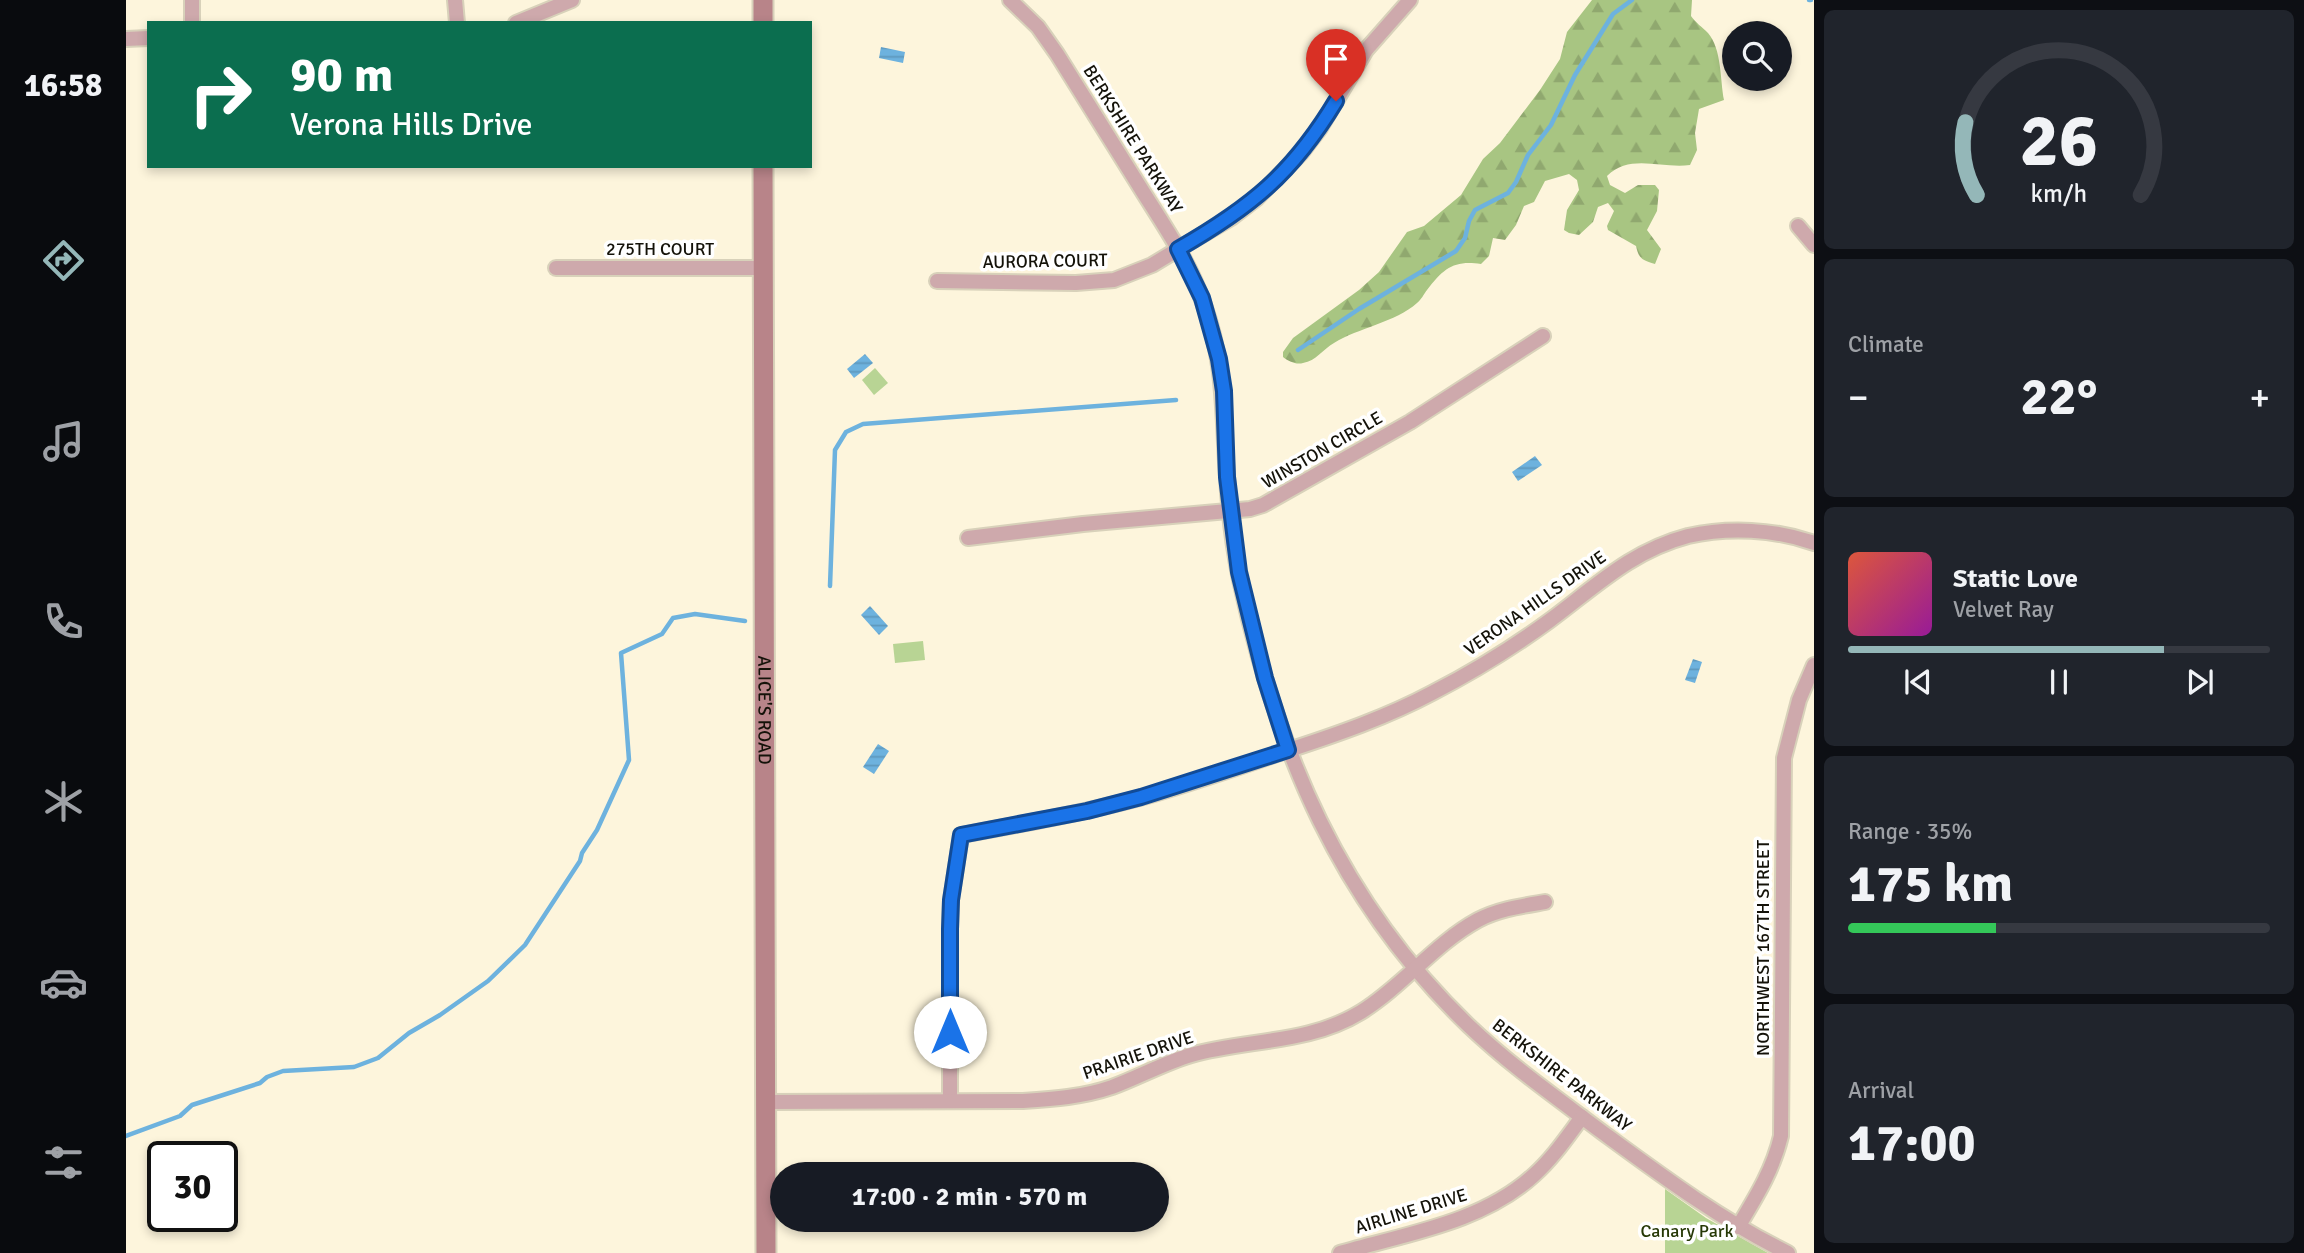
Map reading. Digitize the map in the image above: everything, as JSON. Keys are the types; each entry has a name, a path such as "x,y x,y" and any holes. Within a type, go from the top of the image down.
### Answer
{"main road":[{"path":"762,0 763,21"},
{"name":"ALICE'S ROAD","path":"763,168 766,1253"}],"street":[{"path":"192,0 192,21"},
{"path":"455,0 457,21"},
{"path":"521,21 572,0"},
{"name":"BERKSHIRE PARKWAY","path":"1010,0 1038,27 1057,54 1178,249 1202,298 1219,359 1224,391 1230,511 1245,602 1265,678 1288,750 1329,842 1373,913 1449,1006 1497,1052 1677,1187 1738,1227 1788,1253"},
{"name":"AURORA COURT","path":"937,281 1095,282 1134,273 1231,218 1280,177 1320,128 1366,50 1410,0"},
{"path":"126,38 147,38"},
{"path":"1798,226 1814,245"},
{"name":"275TH COURT","path":"556,268 764,268"},
{"name":"WINSTON CIRCLE","path":"968,538 1083,524 1230,511 1263,505 1410,422 1544,336"},
{"name":"VERONA HILLS DRIVE","path":"950,1101 951,900 961,835 1087,811 1141,797 1374,720 1457,680 1529,635 1626,562 1654,548 1689,536 1733,530 1772,533 1814,543"},
{"name":"NORTHWEST 167TH STREET","path":"1738,1227 1766,1180 1781,1136 1784,758 1799,700 1814,665"},
{"name":"PRAIRIE DRIVE","path":"767,1102 1035,1100 1077,1096 1111,1087 1189,1056 1219,1048 1309,1035 1335,1026 1361,1012 1459,932 1479,919 1545,902"},
{"name":"AIRLINE DRIVE","path":"1340,1253 1454,1220 1488,1207 1533,1176 1582,1117"}],"green space":[{"path":"1592,0 1692,0 1691,16 1708,33 1716,47 1724,100 1699,109 1695,133 1697,150 1690,165 1636,163 1616,169 1607,176 1610,185 1625,193 1638,185 1655,185 1659,190 1657,211 1647,230 1661,249 1655,264 1642,258 1636,246 1608,230 1607,226 1614,211 1608,203 1598,207 1593,222 1579,235 1564,230 1567,210 1579,190 1577,180 1569,174 1545,181 1534,202 1524,206 1516,225 1505,240 1493,238 1489,256 1481,264 1464,263 1450,267 1408,310 1344,338 1312,360 1298,363 1283,357 1283,352 1293,338 1359,290 1379,272 1407,232 1424,226 1461,195 1483,159 1500,143 1540,90 1560,59 1567,32"},
{"path":"875,368 888,383 874,395 862,380"},
{"path":"923,641 925,660 895,663 893,644"},
{"name":"Canary Park","path":"1665,1189 1706,1218 1768,1253 1665,1253"}],"water":[{"path":"881,47 905,52 903,63 879,58"},
{"path":"865,354 873,363 854,378 847,369"},
{"path":"1535,456 1542,465 1518,481 1512,472"},
{"path":"870,606 888,626 879,635 861,615"},
{"path":"1693,659 1702,662 1695,683 1685,680"},
{"path":"878,744 889,751 874,774 863,767"}],"waterway":[{"path":"1298,350 1359,309 1456,251 1465,238 1475,210 1508,193 1516,182 1528,155 1551,125 1575,75 1613,14 1632,0"},
{"path":"830,586 835,450 846,432 863,424 1176,400"},
{"path":"126,1136 180,1116 192,1105 260,1083 283,1071 354,1067 378,1058 409,1033 488,981 525,945 580,861 629,760 621,653 662,634 673,618 695,614 745,621"}],"route":[{"path":"950,1032 951,900 961,835 1087,811 1141,797 1288,750 1265,678 1239,572 1227,477 1224,391 1219,359 1202,298 1178,249 1231,218 1280,177 1320,128 1336,101"}]}
